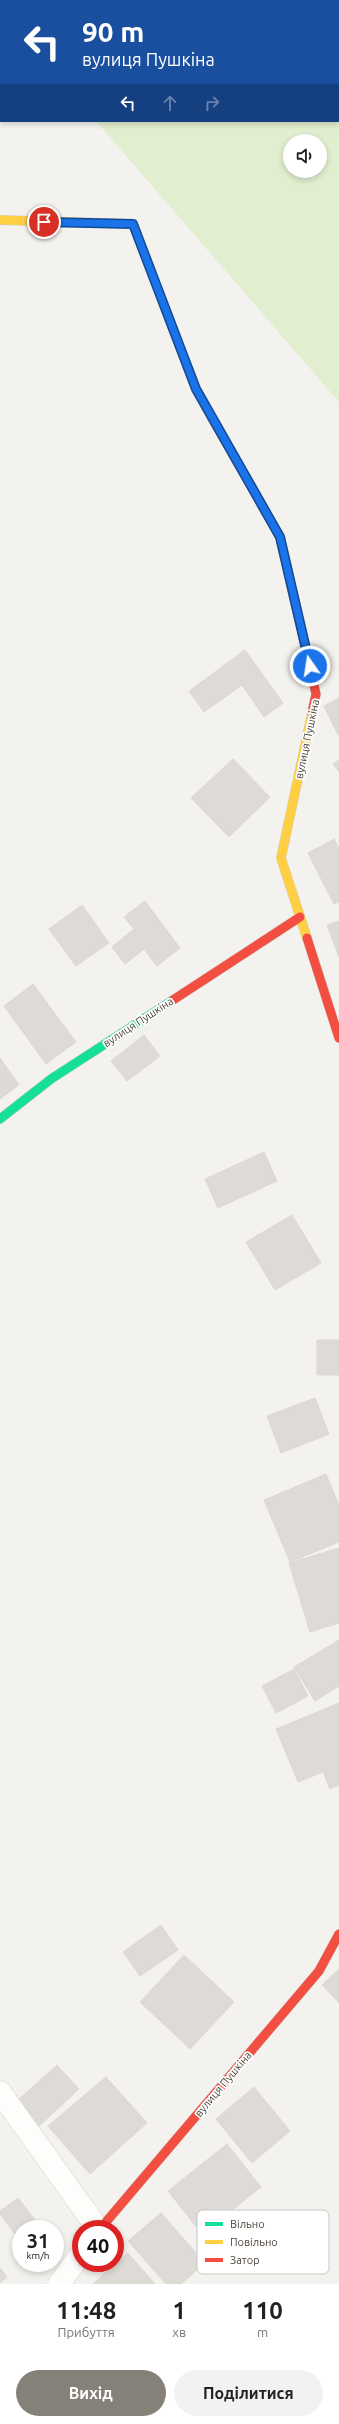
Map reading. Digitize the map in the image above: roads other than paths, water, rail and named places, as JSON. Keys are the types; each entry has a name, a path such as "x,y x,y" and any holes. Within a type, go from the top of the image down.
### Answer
{"street":[{"name":"вулиця Пушкіна","path":"0,220 133,224 196,389 280,537 316,694 281,858 339,1038"},
{"name":"вулиця Пушкіна","path":"0,1119 51,1079 300,917"},
{"name":"вулиця Пушкіна","path":"107,2220 319,1971 339,1934"},
{"name":"вулиця Пушкіна","path":"0,2092 92,2220"},
{"path":"59,2284 72,2266"}]}
